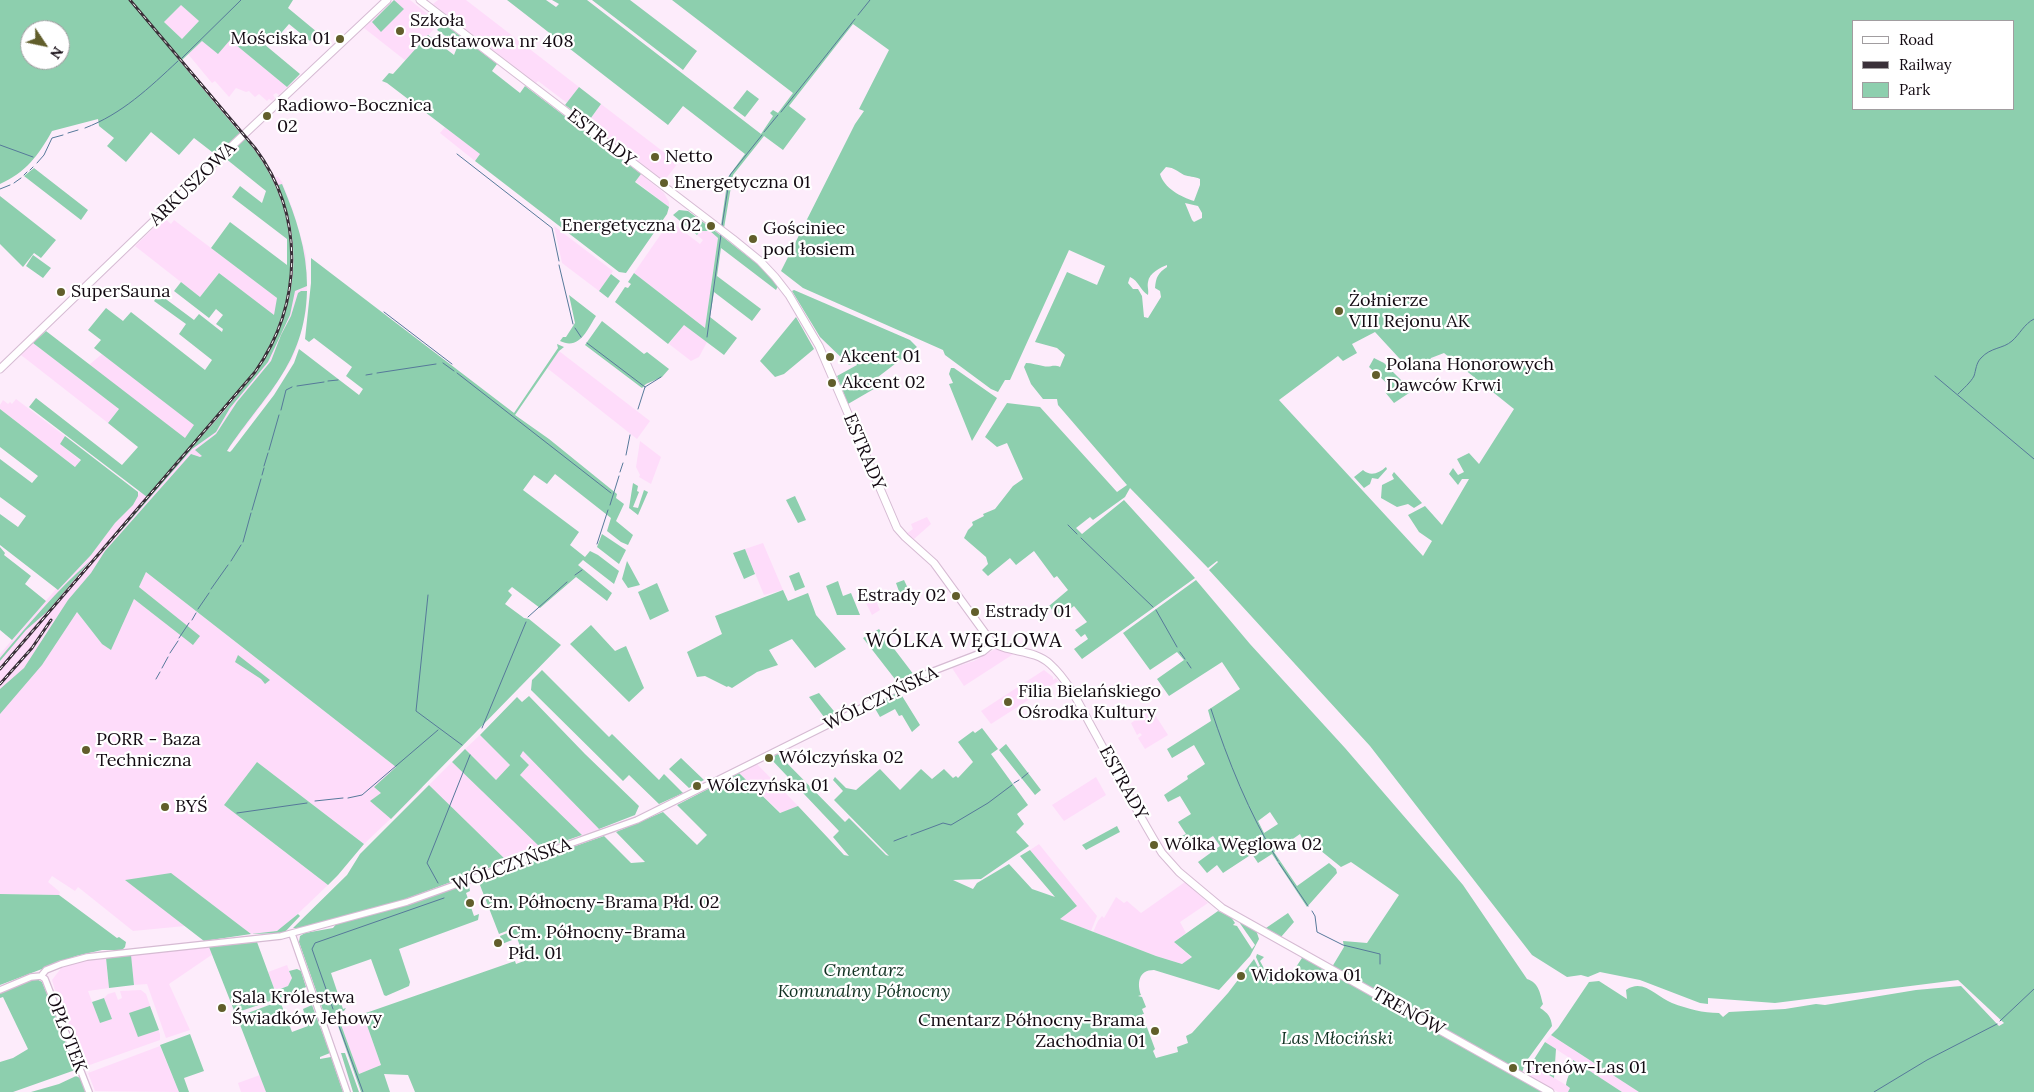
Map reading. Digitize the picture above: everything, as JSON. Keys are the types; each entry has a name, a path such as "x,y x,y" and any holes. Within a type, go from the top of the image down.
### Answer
{"main road":[{"name":"ARKUSZOWA","path":"0,370 217,160 387,0"},
{"name":"ESTRADY","path":"420,0 767,267 789,295 819,346 897,528 934,563 994,643 1036,656 1051,665 1065,682 1162,853 1179,872 1211,901 1266,933"},
{"name":"TRENÓW","path":"1266,933 1550,1092"}],"street":[{"name":"WÓLCZYŃSKA","path":"0,990 31,977 41,976 46,970 61,964 87,957 292,934 407,902 637,820 850,714 918,677 983,652 994,643"},
{"path":"292,934 347,1092"},
{"name":"OPŁOTEK","path":"41,976 45,979 89,1092"}],"shaded area":[{"name":"Szkoła Podstawowa nr 408","path":"394,0 410,0 439,23 406,61 364,28"},
{"path":"438,0 466,0 579,87 567,103 538,81 536,83 433,4"},
{"path":"181,4 199,21 182,39 164,22"},
{"path":"230,40 287,87 279,95 276,93 273,95 275,98 272,101 269,99 267,101 259,94 255,97 249,91 246,92 236,88 229,97 215,81 212,83 188,54 202,41"},
{"path":"179,56 242,131 240,133 177,58"},
{"path":"601,104 678,163 664,181 588,122"},
{"path":"445,127 480,154 475,161 440,133"},
{"path":"247,137 275,177 278,177 282,182 293,210 306,255 306,311 297,347 291,361 270,394 227,451 77,612 102,644 134,599 193,644 199,636 139,587 146,572 423,788 364,844 257,762 224,805 328,885 284,927 277,931 251,934 171,874 126,880 185,926 133,931 78,887 75,891 52,876 48,882 60,892 59,895 0,894 0,654 56,589 91,555 115,523 133,505 138,494 185,439 89,365 102,354 195,425 273,315 219,273 200,297 135,246 164,218 171,224 174,220 277,298 288,266 287,239 284,237 277,190 264,163 245,138"},
{"path":"641,174 664,193 669,202 669,207 635,181"},
{"path":"670,221 700,244 703,240 697,235 700,231 710,231 718,238 705,328 634,273"},
{"path":"554,226 613,271 599,291 562,263"},
{"path":"684,324 707,342 699,357 691,361 669,344"},
{"path":"33,343 119,409 108,423 21,355"},
{"path":"559,351 650,421 637,439 547,368"},
{"path":"16,399 65,436 60,444 81,461 75,467 0,409 3,400 8,404 10,402 12,404"},
{"path":"640,441 661,457 651,484 639,477 640,475 636,467"},
{"path":"927,517 931,524 914,539 906,534 913,529 911,524"},
{"path":"763,543 783,590 764,595 745,549"},
{"path":"873,594 880,610 872,615 863,597"},
{"path":"997,648 1015,653 964,686 952,668 974,661"},
{"path":"1044,670 1053,677 1053,680 1056,678 1058,681 991,724 981,711"},
{"path":"1152,710 1168,735 1145,749 1138,738 1142,735 1140,733 1137,735 1131,723"},
{"path":"480,735 510,765 496,780 465,749"},
{"path":"523,751 599,829 582,835 520,775 529,765 520,755"},
{"path":"452,762 542,849 507,861 429,785"},
{"path":"757,764 798,806 781,813 739,773"},
{"path":"1096,777 1106,795 1064,821 1052,805"},
{"path":"1039,844 1097,916 1091,931 1060,919 1077,906 1030,850"},
{"path":"1185,882 1208,903 1180,922 1186,933 1174,942 1192,958 1182,964 1093,932 1098,921 1102,916 1104,918 1116,897 1124,903 1127,901 1141,913"},
{"path":"209,947 213,954 169,984 190,1030 166,1038 147,984 134,985 130,955"},
{"path":"106,959 109,988 88,991 100,1023 111,1019 104,998 108,994 115,992 118,1000 122,998 120,991 141,990 146,994 160,1034 160,1040 84,1067 68,1022 61,1011 52,980 62,967 77,962"},
{"path":"287,965 292,978 288,986 275,991 268,972"},
{"path":"363,1014 381,1065 359,1074 340,1022"},
{"path":"1551,1035 1639,1092 1622,1092 1545,1042"},
{"path":"160,1046 179,1092 95,1091 88,1073"},
{"path":"1531,1064 1571,1088 1568,1092 1558,1092 1525,1074"},
{"path":"260,1075 266,1092 241,1092 238,1083"}],"green space":[{"path":"0,0 293,0 288,8 317,32 310,41 289,24 276,39 271,35 264,44 300,74 287,87 230,40 218,54 202,41 182,60 179,56 177,58 240,133 216,155 194,138 179,155 151,132 126,162 107,146 114,138 99,126 98,119 52,131 42,148 24,169 0,184","holes":["181,5 199,21 182,39 164,22"]},
{"path":"394,0 404,9 381,32 372,22"},
{"path":"507,0 546,0 556,7 559,4 552,0 587,0 761,134 773,116 770,113 773,110 778,113 793,93 672,0 2034,0 2034,1092 1639,1092 1551,1035 1558,1028 1589,982 1599,981 1627,999 1626,990 1639,986 1672,1003 1696,1010 1719,1013 1723,1017 1729,1012 1785,1009 1816,1004 1825,1005 1916,990 1961,986 1999,1026 2004,1023 1958,980 1775,1003 1708,998 1708,1004 1700,1003 1640,980 1600,972 1588,977 1581,975 1567,977 1532,955 1370,746 1209,570 1218,562 1208,568 1130,488 1125,497 1093,520 1090,517 1076,528 1082,534 1124,500 1195,578 1082,659 1074,649 1088,639 1085,634 1081,637 1075,630 1087,622 1074,606 1059,618 1049,606 1068,590 1057,576 1054,578 1034,551 1016,565 1010,558 988,576 982,570 988,564 986,557 964,538 973,525 972,522 984,516 983,514 995,509 1013,486 1023,479 1007,443 997,447 985,437 1007,403 1040,407 1117,492 1127,485 1058,405 1057,399 1043,399 1031,384 1024,367 1026,363 1060,367 1065,355 1057,348 1035,342 1067,272 1097,285 1105,266 1069,250 1010,380 1005,380 998,392 991,389 945,355 943,350 803,288 781,271 855,124 864,111 859,109 889,50 853,24 789,106 806,119 783,150 764,136 733,175 724,228 721,225 728,177 745,154 683,106 668,125","holes":["1166,167 1184,175 1200,179 1200,185 1194,201 1184,197 1165,184 1160,174","1185,203 1198,206 1202,213 1202,218 1194,222","1167,265 1161,271 1156,281 1155,288 1160,291 1161,297 1148,318 1144,317 1142,296 1138,289 1133,289 1128,283 1130,277 1148,295 1149,279 1153,273","1375,332 1399,358 1415,370 1425,368 1431,358 1444,353 1514,409 1479,464 1469,453 1457,459 1464,472 1458,475 1453,468 1449,474 1458,485 1462,479 1469,479 1442,525 1425,506 1408,515 1419,532 1432,541 1423,556 1279,400 1338,356 1343,361 1357,353 1352,344"]},
{"path":"592,0 630,0 697,51 683,70"},
{"path":"443,23 497,64 492,71 520,93 525,86 641,174 635,182 669,207 667,214 626,273 619,272 475,161 480,154 382,81 389,73 393,74 428,35 454,55 458,45 437,30"},
{"path":"579,87 601,104 588,122 565,105"},
{"path":"747,90 759,99 745,117 733,108"},
{"path":"245,138 264,164 278,192 287,221 291,251 290,281 284,311 273,340 257,368 147,497 29,407 36,398 122,465 138,447 108,423 119,409 33,343 46,331 185,438 194,425 94,348 101,340 88,330 106,308 123,321 131,312 205,370 212,360 179,334 186,324 154,301 159,294 194,320 199,314 222,332 223,329 216,324 223,315 216,309 209,318 174,291 181,282 200,297 219,273 274,315 277,298 211,248 230,222 287,265 287,239 232,197 240,186 262,203 266,191 225,158"},
{"path":"34,168 88,210 81,220 24,176"},
{"path":"282,184 300,234 307,286 295,291 290,315 268,362 230,408 216,432 192,449 120,532 135,511 240,392 260,364 276,334 288,302 293,268 290,223 278,185"},
{"path":"0,196 56,240 41,258 34,253 23,267 0,244"},
{"path":"679,210 688,211 723,237 760,266 778,286 776,290 721,248 717,276 761,309 752,321 714,292 710,317 737,338 724,355 684,325 668,344 615,302 625,287 628,288 631,284 628,282 634,273 705,328 718,238 710,231 700,231 697,235 673,215"},
{"path":"33,255 51,268 43,278 26,266"},
{"path":"311,258 514,413 558,348 557,344 564,347 559,351 515,415 549,439 617,494 616,498 624,504 616,521 633,535 628,545 621,542 607,531 611,518 555,474 547,484 534,475 523,490 579,532 570,545 585,557 590,551 598,555 619,571 614,584 583,560 578,565 612,593 607,601 576,577 540,608 512,587 508,591 512,595 505,604 524,618 529,619 561,645 391,819 370,801 381,793 374,787 396,767 146,572 139,587 200,636 193,645 134,599 111,650 102,644 77,612 42,665 0,714 0,689 24,668 68,600 91,573 105,551 191,454 202,456 195,450 216,434 237,402 271,361 291,316 298,293 301,291 307,291 305,317 291,359 280,378 227,451 230,452 232,450 274,395 294,363 299,349 359,395 363,389 346,376 352,367 314,338 309,342 305,339 311,283"},
{"path":"611,274 620,281 608,298 599,291"},
{"path":"794,290 910,340 917,347 878,377 879,386 848,404 837,376 857,365 856,363 849,365 820,337 792,291"},
{"path":"569,295 596,316 582,337 573,343 560,341 563,337 566,337 575,323"},
{"path":"796,317 814,349 784,374 775,377 760,361"},
{"path":"602,321 644,354 647,352 669,369 662,377 646,384 642,388 585,345"},
{"path":"1374,358 1384,363 1412,391 1394,403 1385,392 1390,386 1369,367"},
{"path":"951,368 954,368 997,398 972,441 949,384 953,383 949,374"},
{"path":"0,409 75,467 81,460 60,444 65,436 138,492 133,505 115,523 91,555 58,590 0,545 0,514 18,527 26,516 0,497 0,459 32,483 38,476 0,447"},
{"path":"1386,467 1387,469 1378,479 1372,478 1370,484 1364,488 1354,477 1363,470 1375,473"},
{"path":"1394,472 1422,503 1414,508 1408,504 1397,507 1381,498 1382,485 1394,479 1392,475"},
{"path":"633,483 638,486 637,491 639,492 633,507 638,508 644,490 648,492 638,515 629,508"},
{"path":"795,496 806,520 798,523 786,500"},
{"path":"602,534 626,550 619,564 597,547"},
{"path":"0,547 5,553 4,555 31,576 25,584 46,601 12,640 0,630"},
{"path":"745,549 755,574 744,579 733,553"},
{"path":"90,561 49,610 26,630 0,661 0,658 43,608"},
{"path":"627,561 640,585 628,588 622,579"},
{"path":"799,572 805,587 795,591 789,576"},
{"path":"904,580 912,597 902,600 896,583"},
{"path":"1196,580 1250,644 1345,748 1463,885 1527,979 1537,986 1543,1004 1540,1008 1549,1016 1552,1026 1525,1063 1522,1073 1332,967 1344,947 1343,941 1367,943 1399,895 1351,862 1341,867 1305,838 1303,840 1300,834 1274,852 1297,886 1329,863 1336,869 1337,873 1307,907 1272,854 1258,863 1252,854 1223,873 1217,865 1207,873 1198,862 1220,846 1213,836 1191,850 1182,836 1186,834 1178,822 1191,814 1180,796 1168,802 1164,795 1188,779 1187,776 1205,764 1194,745 1172,758 1167,749 1211,721 1208,710 1240,689 1222,662 1169,696 1157,679 1184,660 1177,652 1150,670 1123,633","holes":["1270,812 1278,824 1264,833 1258,821"]},
{"path":"838,581 843,596 851,593 860,615 837,615 826,586"},
{"path":"657,583 669,611 650,620 638,592"},
{"path":"783,590 788,601 808,593 816,615 846,649 815,668 792,639 769,650 778,665 757,672 732,688 705,676 697,677 687,652 722,634 715,616"},
{"path":"591,625 615,651 626,646 644,688 629,702 570,644"},
{"path":"879,629 914,675 898,683 863,638"},
{"path":"238,655 270,680 265,684 261,679 235,662"},
{"path":"542,670 609,737 612,734 659,780 664,774 683,793 659,804 629,775 623,781 531,690 532,680"},
{"path":"899,691 920,725 912,732 902,715 899,716 895,709 880,717 873,705"},
{"path":"819,693 838,716 827,721 809,697"},
{"path":"529,696 639,806 635,815 599,829 523,751 520,756 529,765 520,775 582,835 542,849 452,762 465,749 496,780 510,765 480,735 517,697 522,702"},
{"name":"Cmentarz Komunalny Północny","path":"982,728 998,749 991,754 1028,805 1017,814 1024,824 1016,832 1029,846 981,879 953,880 973,889 977,883 1009,864 1032,889 1055,897 1020,856 1030,850 1077,906 1060,919 1182,964 1192,957 1174,942 1218,911 1231,917 1235,923 1233,925 1237,926 1252,949 1255,945 1239,922 1256,930 1259,939 1250,956 1219,990 1154,970 1145,972 1142,975 1139,982 1141,995 1138,996 1142,997 1146,1007 1142,1009 1144,1014 1142,1014 1155,1049 1153,1051 1156,1058 1178,1052 1177,1047 1188,1043 1186,1036 1192,1033 1228,993 1254,959 1258,967 1260,966 1256,957 1257,954 1264,957 1260,961 1273,985 1292,973 1302,958 1297,953 1546,1092 415,1092 408,1075 384,1074 390,1092 361,1092 337,1023 340,1022 359,1074 381,1065 363,1014 515,961 516,964 524,961 522,957 518,958 515,948 520,946 517,938 502,944 500,936 510,932 509,930 499,934 478,880 604,836 631,863 645,862 616,832 663,812 697,845 707,835 677,805 739,773 780,813 798,806 844,855 849,856 833,837 839,831 770,758 778,754 845,822 849,818 889,856 834,800 843,791 833,780 835,777 846,788 856,790 880,769 900,790 921,769 932,779 944,769 953,778 956,776 958,778 973,762 958,742 973,731 975,733"},
{"path":"1006,744 1041,790 1035,795 999,750"},
{"path":"681,758 704,780 689,788 669,769"},
{"path":"257,762 364,844 328,885 224,805"},
{"path":"429,785 507,861 403,900 302,928 293,928 347,875 360,854"},
{"path":"1117,826 1120,832 1086,850 1082,845"},
{"path":"171,873 251,934 204,941 125,880"},
{"path":"464,884 469,886 470,891 466,893 474,916 479,914 478,920 399,949 410,982 409,986 386,996 384,995 371,959 331,973 343,1009 346,1008 344,1011 325,1016 299,942 300,936 305,933 333,928 337,923 409,904"},
{"path":"0,894 59,895 117,938 119,937 126,942 125,947 122,950 102,950 76,956 0,985"},
{"path":"1288,913 1294,922 1281,937 1266,928"},
{"path":"298,914 300,916 284,933 251,934 277,931"},
{"path":"257,942 275,991 288,986 292,978 289,971 297,969 301,971 306,987 297,992 235,1013 209,947"},
{"path":"131,955 134,985 109,988 106,958"},
{"path":"35,978 42,982 78,1069 13,1092 0,1092 0,1062 13,1058 28,1049 3,997 0,998 0,993"},
{"path":"104,998 112,1019 100,1023 92,1002"},
{"path":"280,1001 292,1032 308,1026 303,1009 312,1005 330,1053 320,1057 320,1059 331,1057 343,1092 266,1092 237,1017"},
{"path":"150,1006 159,1030 138,1037 129,1013"},
{"path":"190,1034 204,1071 184,1078 189,1092 179,1092 160,1045"},
{"path":"1545,1042 1556,1049 1554,1078 1531,1064"},
{"path":"341,1053 345,1053 359,1092 353,1092"},
{"path":"1573,1060 1622,1092 1568,1092 1570,1088 1566,1085"},
{"path":"76,1076 80,1078 86,1092 31,1092 59,1084"}],"waterway":[{"path":"182,58 241,0"},
{"path":"858,15 870,0"},
{"path":"781,112 855,19"},
{"path":"85,128 123,108 178,61"},
{"path":"764,132 778,115"},
{"path":"68,133 78,130"},
{"path":"37,163 44,155 52,138 63,135"},
{"path":"722,226 730,175 762,135"},
{"path":"0,145 33,157"},
{"path":"457,154 552,228 559,261"},
{"path":"30,170 33,167"},
{"path":"24,175 27,172"},
{"path":"14,183 21,178"},
{"path":"0,189 10,185"},
{"path":"707,337 721,235"},
{"path":"559,265 573,324"},
{"path":"384,312 452,364"},
{"path":"1958,394 1973,378 1977,364 1985,354 2012,341 2034,319"},
{"path":"575,328 581,337"},
{"path":"587,343 645,387"},
{"path":"443,363 454,371"},
{"path":"377,373 436,364"},
{"path":"457,373 611,493"},
{"path":"366,375 372,374"},
{"path":"1935,376 2034,459"},
{"path":"638,409 645,387 661,377"},
{"path":"328,381 338,380"},
{"path":"297,386 324,382"},
{"path":"281,410 286,390 292,387"},
{"path":"269,450 279,415"},
{"path":"626,455 630,435"},
{"path":"264,466 268,453"},
{"path":"620,472 623,463"},
{"path":"262,475 264,468"},
{"path":"610,505 619,476"},
{"path":"252,510 261,479"},
{"path":"597,544 608,510"},
{"path":"243,542 251,513"},
{"path":"1068,525 1077,534"},
{"path":"1081,538 1153,607"},
{"path":"231,561 241,545"},
{"path":"211,589 228,565"},
{"path":"575,575 582,570"},
{"path":"528,617 567,582"},
{"path":"198,609 209,593"},
{"path":"428,595 416,711 462,745"},
{"path":"1156,610 1177,647"},
{"path":"192,620 196,613"},
{"path":"482,728 526,622"},
{"path":"179,638 189,623"},
{"path":"170,653 178,641"},
{"path":"1180,652 1185,659"},
{"path":"162,668 168,657"},
{"path":"1187,662 1191,668"},
{"path":"156,679 160,672"},
{"path":"1211,709 1240,786 1267,843 1278,861"},
{"path":"348,798 362,795 438,730"},
{"path":"438,883 427,863 470,755"},
{"path":"1022,778 1028,773"},
{"path":"1014,783 1019,780"},
{"path":"911,835 943,823 951,825 988,803 1012,785"},
{"path":"315,801 343,798"},
{"path":"237,813 307,803"},
{"path":"894,841 907,836"},
{"path":"1279,863 1308,906"},
{"path":"333,1009 312,949 315,943 444,898"},
{"path":"1312,911 1315,916 1317,932 1343,945 1380,954 1380,964"},
{"path":"2000,1021 2034,989"},
{"path":"1874,1092 1927,1060 1997,1024"},
{"path":"339,1026 363,1092"}],"railway":[{"path":"0,669 255,372 271,346 282,318 289,289 292,260 290,230 283,202 271,174 255,148 130,0"},
{"path":"0,684 32,648 51,620"}],"place":[{"name":"Szkoła Podstawowa nr 408","path":"400,31"},
{"name":"Mościska 01","path":"340,39"},
{"name":"Radiowo-Bocznica 02","path":"267,116"},
{"name":"Netto","path":"655,157"},
{"name":"Energetyczna 01","path":"664,183"},
{"name":"Energetyczna 02","path":"711,226"},
{"name":"Gościniec pod łosiem","path":"753,239"},
{"name":"SuperSauna","path":"61,292"},
{"name":"Żołnierze VIII Rejonu AK","path":"1339,311"},
{"name":"Akcent 01","path":"830,357"},
{"name":"Polana Honorowych Dawców Krwi","path":"1376,375"},
{"name":"Akcent 02","path":"832,383"},
{"name":"Estrady 02","path":"956,596"},
{"name":"Estrady 01","path":"975,612"},
{"name":"Filia Bielańskiego Ośrodka Kultury","path":"1008,702"},
{"name":"PORR - Baza Techniczna","path":"86,750"},
{"name":"Wólczyńska 02","path":"769,758"},
{"name":"Wólczyńska 01","path":"697,786"},
{"name":"BYŚ","path":"165,807"},
{"name":"Wólka Węglowa 02","path":"1154,845"},
{"name":"Cm. Północny-Brama Płd. 02","path":"470,903"},
{"name":"Cm. Północny-Brama Płd. 01","path":"498,943"},
{"name":"Widokowa 01","path":"1241,976"},
{"name":"Sala Królestwa Świadków Jehowy","path":"222,1008"},
{"name":"Cmentarz Północny-Brama Zachodnia 01","path":"1155,1031"},
{"name":"Trenów-Las 01","path":"1513,1068"}],"district":[{"name":"WÓLKA WĘGLOWA","path":"964,641"}],"park label":[{"name":"Las Młociński","path":"1337,1039"}]}
